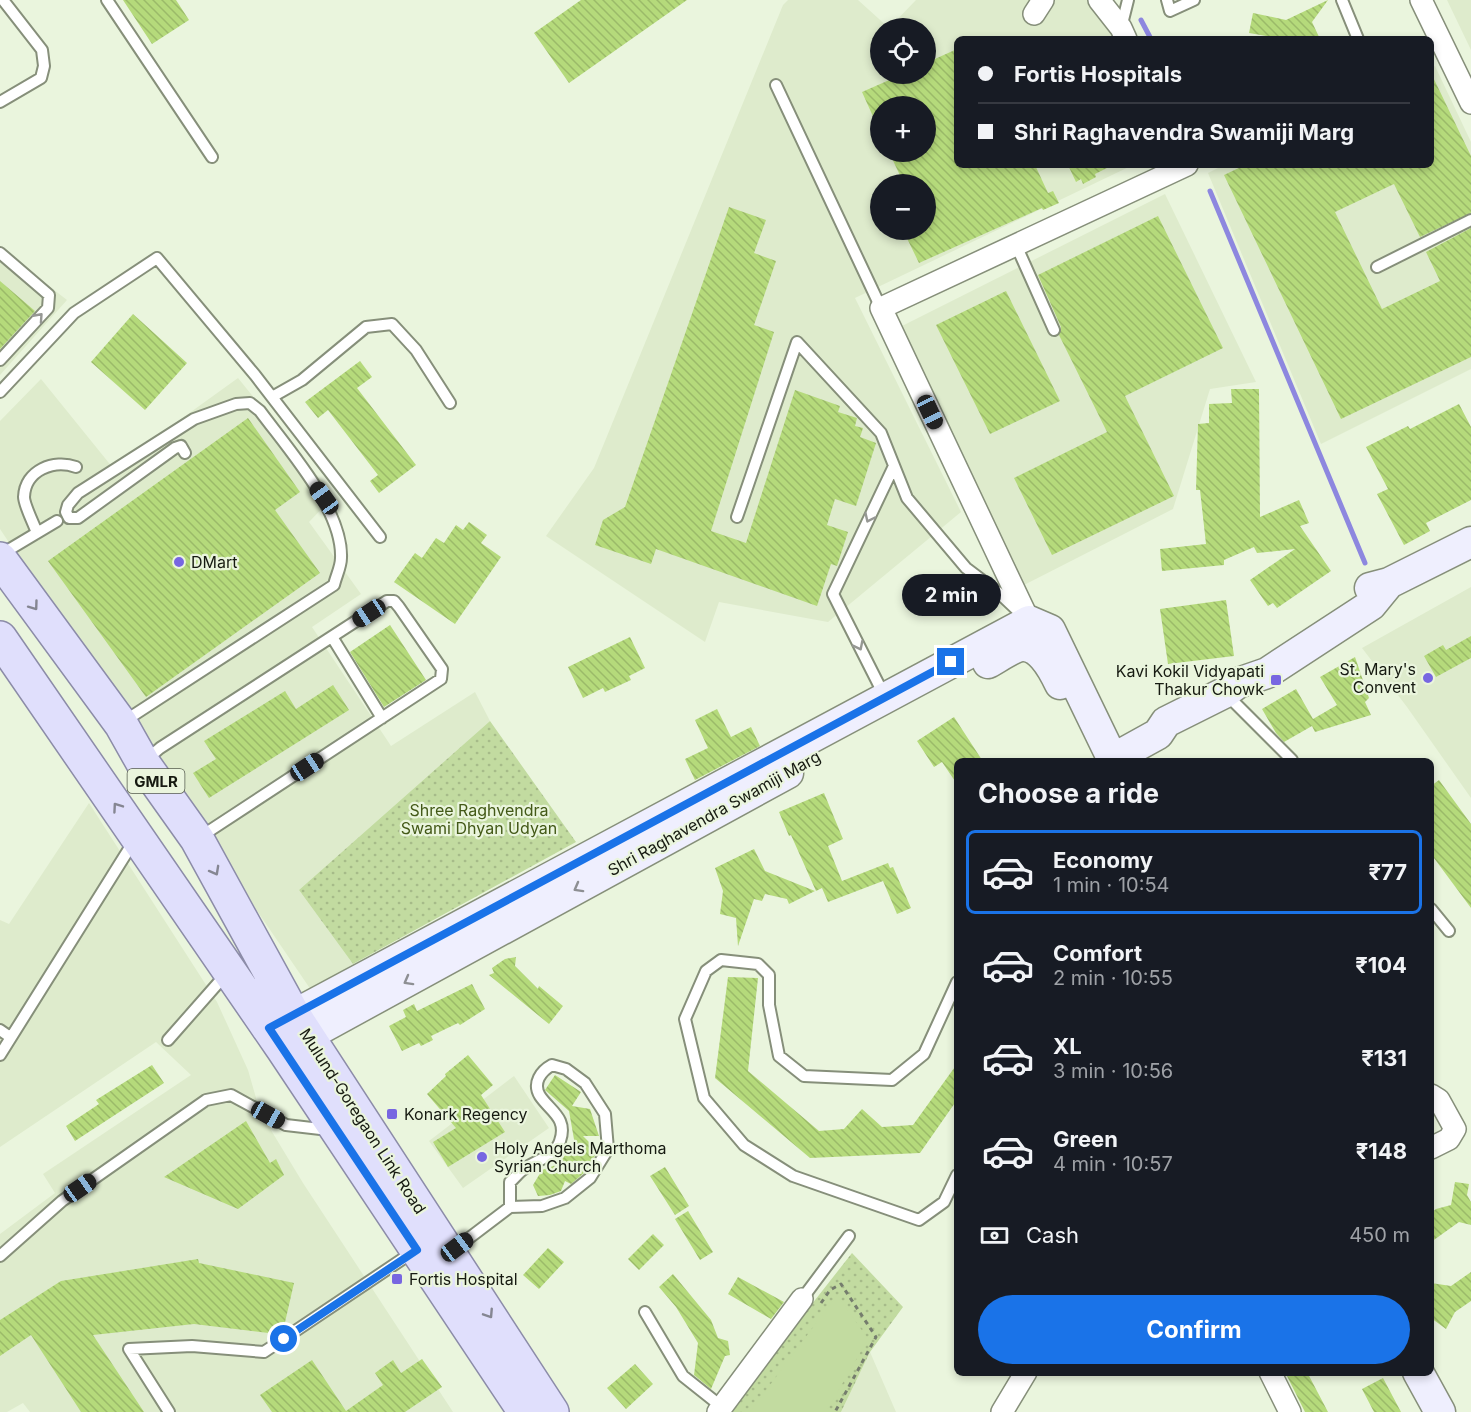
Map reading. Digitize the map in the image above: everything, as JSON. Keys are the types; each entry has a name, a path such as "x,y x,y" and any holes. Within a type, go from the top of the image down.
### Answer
{"main road":[{"name":"Mulund-Goregaon Link Road","path":"0,557 121,724 142,763 197,839 338,1132 417,1250 523,1395 552,1412"},
{"name":"Mulund-Goregaon Link Road","path":"0,638 229,970 288,1032 449,1253 523,1395"}],"street":[{"path":"1099,0 1124,33"},
{"path":"1421,0 1433,36"},
{"path":"1436,44 1468,91"},
{"path":"1180,168 881,308 1031,635 1051,666 1065,679 1103,754 1152,718 1166,722 1231,688 1267,673 1316,630 1371,604 1389,583 1471,542"},
{"name":"Shri Raghavendra Swamiji Marg","path":"288,1032 817,746 893,700 1019,646 1031,635"},
{"path":"1434,1097 1439,1100 1455,1129 1449,1139 1434,1146"},
{"path":"720,1409 809,1304"},
{"path":"1002,1412 1024,1376"},
{"path":"1272,1376 1290,1412"},
{"path":"1404,1376 1424,1412"},
{"path":"1420,1376 1440,1412"}],"lane":[{"path":"0,102 41,78 44,66 42,50 3,0"},
{"path":"107,0 212,157"},
{"path":"1124,33 1128,0"},
{"path":"1167,0 1170,11 1194,0"},
{"path":"1342,0 1357,36"},
{"path":"776,85 881,308"},
{"path":"1377,267 1471,220"},
{"path":"1016,245 1054,330"},
{"path":"0,253 49,295 48,308 0,360"},
{"path":"0,392 74,313 157,258 272,397 380,537"},
{"path":"272,397 309,375 366,327 392,324 416,350 450,403"},
{"path":"736,517 796,342 881,433 907,498 966,568 999,592 1031,635"},
{"path":"121,724 334,585 342,559 339,537 324,498 260,411 250,403 236,404 194,419 78,494 68,505 66,512 69,518 78,518 175,448 181,447 185,453"},
{"path":"37,533 24,498 29,483 39,470 54,464 76,467"},
{"path":"893,700 833,594 894,466"},
{"path":"0,557 57,521"},
{"path":"142,763 160,748 387,601 394,601 442,669 441,679 197,839"},
{"path":"332,637 382,718"},
{"path":"1231,688 1290,758"},
{"path":"0,1055 137,836"},
{"path":"1434,913 1449,931"},
{"path":"954,989 924,1054 892,1080 804,1076 779,1056 769,1005 769,975 758,964 721,960 706,971 685,1019 704,1098 744,1145 793,1176 919,1220 944,1202 954,1181"},
{"path":"168,1040 229,970"},
{"path":"0,1030 10,1037"},
{"path":"449,1253 510,1207 542,1206 565,1198 590,1178 608,1149 605,1114 585,1083 566,1069 552,1065 538,1077 537,1087 540,1095 555,1111 561,1123 560,1140 553,1153 522,1170 510,1182 510,1207"},
{"path":"0,1256 62,1201 206,1100 231,1095 286,1125 338,1132"},
{"path":"809,1304 849,1236"},
{"path":"170,1412 129,1349 192,1346 264,1352 417,1250"},
{"path":"645,1312 683,1376 720,1409"}],"path":[{"path":"809,1304 841,1284 876,1336 835,1412"}],"shaded area":[{"path":"788,0 858,0 878,18 870,18 870,84 936,84 936,18 899,18 916,0 1091,0 1114,36 954,36 954,168 1127,168 855,298 961,512 828,622 719,602 705,642 546,536 594,468 783,5"},
{"path":"1447,0 1471,0 1471,50"},
{"path":"1434,66 1471,142 1471,369 1321,444 1208,173 1218,168 1434,168"},
{"path":"1165,194 1256,382 1210,389 1173,509 1024,585 902,326"},
{"path":"0,248 67,300 0,375"},
{"name":"DMart","path":"238,378 334,496 309,522 361,594 312,627 391,746 475,692 490,721 299,890 353,964 311,990 0,529 0,421 41,379 113,468"},
{"name":"St. Mary's Convent","path":"1471,587 1471,798 1362,648"},
{"path":"89,803 217,1002 248,1070 260,1112 303,1183 453,1412 30,1412 23,1403 7,1412 0,1412 0,1234 55,1193 43,1174 191,1075 156,1042 0,1147 0,920 9,924"},
{"path":"514,1076 549,1128 463,1188 429,1141"},
{"path":"870,1352 896,1412 841,1412"}],"green space":[{"name":"Shree Raghvendra Swami Dhyan Udyan","path":"490,721 576,842 353,964 299,890"},
{"path":"852,1253 903,1307 870,1352 841,1412 727,1412"},
{"path":"837,1295 868,1339 826,1412 750,1412"}],"building":[{"path":"123,0 176,0 189,20 152,44"},
{"path":"581,0 687,0 569,83 534,33"},
{"path":"1328,0 1312,22 1319,36 1266,36 1249,33 1253,13 1286,20"},
{"path":"954,50 954,168 1036,168 1048,193 1053,191 1059,203 1043,210 1042,208 919,263 908,240 936,240 936,174 899,174 894,162 936,162 936,96 870,96 870,110 862,92 880,84 936,84 936,58"},
{"path":"1434,79 1471,156 1471,213 1420,237 1394,184 1335,212 1382,309 1440,281 1426,252 1471,228 1471,357 1341,419 1224,175 1239,168 1434,168"},
{"path":"1069,168 1107,168 1083,184 1081,179 1076,182"},
{"path":"729,207 766,220 754,253 776,261 754,325 774,332 711,531 746,543 795,390 840,406 838,412 857,418 855,426 863,428 860,437 876,443 856,506 835,499 827,525 848,532 837,566 831,564 817,606 656,549 651,564 595,545 603,520 625,507"},
{"path":"1158,216 1223,348 1125,396 1174,496 1052,555 1014,478 1107,432 1059,335 1061,327 1038,275"},
{"path":"0,281 35,311 0,349"},
{"path":"1006,291 1060,401 990,434 936,325"},
{"path":"133,314 187,363 145,410 91,362"},
{"path":"360,361 372,377 357,388 416,465 379,493 370,481 378,475 328,410 318,418 305,402"},
{"path":"1231,389 1259,389 1260,517 1299,500 1309,523 1300,526 1331,571 1277,608 1273,603 1268,606 1250,580 1295,549 1257,553 1254,547 1224,560 1224,565 1162,571 1160,549 1206,544 1200,490 1196,490 1198,424 1209,423 1209,404 1232,403"},
{"path":"1459,404 1471,427 1471,500 1426,523 1430,531 1404,545 1377,494 1388,489 1366,447 1408,426 1410,429"},
{"path":"248,418 300,492 275,510 320,573 146,697 48,561"},
{"path":"469,522 487,535 481,543 501,557 455,624 394,582 415,553 422,558 436,538 444,543 456,525 463,530"},
{"path":"1226,600 1234,656 1168,664 1160,609"},
{"path":"390,625 426,680 384,707 350,652"},
{"path":"1471,636 1471,658 1436,677 1424,656 1443,645 1446,650"},
{"path":"630,637 645,668 629,676 631,680 605,692 603,688 583,698 568,667"},
{"path":"1355,657 1369,698 1365,702 1371,715 1315,732 1312,726 1284,742 1262,709 1296,689 1313,719 1337,705 1320,677"},
{"path":"333,685 349,710 209,798 193,773 216,759 204,741 285,691 296,709"},
{"path":"717,709 731,737 751,727 760,746 695,780 685,759 708,748 695,720"},
{"path":"954,717 981,758 954,758 954,780 942,762 934,767 917,741"},
{"path":"1439,780 1471,824 1471,908 1434,858 1434,784"},
{"path":"824,793 843,839 828,846 842,881 888,863 890,868 893,867 911,908 897,914 883,881 828,902 822,888 816,891 779,812"},
{"path":"754,849 765,871 815,891 789,904 787,899 765,894 762,901 754,899 738,946 736,918 720,914 723,891 715,868"},
{"path":"516,957 515,966 538,989 539,986 563,1006 549,1024 489,975 494,973 492,968 505,959"},
{"path":"728,977 758,978 748,1071 819,1131 844,1129 862,1109 882,1127 913,1125 954,1068 954,1104 920,1153 810,1158 715,1078"},
{"path":"472,984 485,1009 460,1025 458,1023 431,1036 433,1040 421,1046 419,1043 402,1051 389,1026 406,1017 403,1010 414,1004 417,1011"},
{"path":"468,1055 493,1085 481,1095 505,1132 448,1167 433,1142 456,1128 427,1094 446,1076 445,1074"},
{"path":"152,1065 164,1083 75,1141 66,1126 99,1104 96,1100"},
{"path":"555,1075 581,1092 572,1106 590,1109 599,1136 583,1136 598,1151 584,1173 571,1184 565,1181 561,1191 538,1196 533,1185 542,1170 556,1165 575,1145 569,1111 545,1090"},
{"path":"246,1121 270,1163 276,1159 284,1175 238,1209 164,1177"},
{"path":"665,1167 689,1206 675,1215 650,1176"},
{"path":"1455,1182 1469,1184 1467,1195 1471,1202 1471,1225 1459,1222 1434,1240 1434,1211 1451,1205"},
{"path":"688,1211 713,1252 700,1260 675,1219"},
{"path":"653,1234 664,1245 639,1270 628,1259"},
{"path":"548,1248 564,1262 539,1289 523,1275"},
{"path":"198,1259 199,1263 294,1283 283,1331 277,1334 194,1324 93,1335 144,1412 81,1412 31,1335 0,1356 0,1320 61,1281"},
{"path":"1471,1272 1471,1301 1455,1312 1446,1329 1434,1320 1434,1283 1451,1286"},
{"path":"673,1274 711,1320 718,1338 728,1341 730,1355 725,1356 711,1389 694,1375 698,1343 676,1307 659,1287"},
{"path":"738,1277 784,1302 771,1319 728,1294"},
{"path":"422,1359 442,1387 405,1412 272,1412 260,1395 312,1360 346,1411 383,1385 375,1373 393,1360 401,1373"},
{"path":"635,1364 653,1384 626,1409 607,1388"},
{"path":"1287,1376 1309,1376 1328,1412 1305,1412"},
{"path":"1383,1378 1401,1412 1374,1412 1362,1389"}],"waterway":[{"path":"1141,20 1149,36"},
{"path":"1210,191 1365,563"}],"place":[{"name":"DMart","path":"179,562"},
{"name":"St. Mary's Convent","path":"1428,678"},
{"name":"Kavi Kokil Vidyapati Thakur Chowk","path":"1276,680"},
{"name":"Konark Regency","path":"392,1114"},
{"name":"Holy Angels Marthoma Syrian Church","path":"482,1157"},
{"name":"Fortis Hospital","path":"397,1279"}],"route":[{"path":"284,1339 417,1250 269,1028 951,662"}]}
